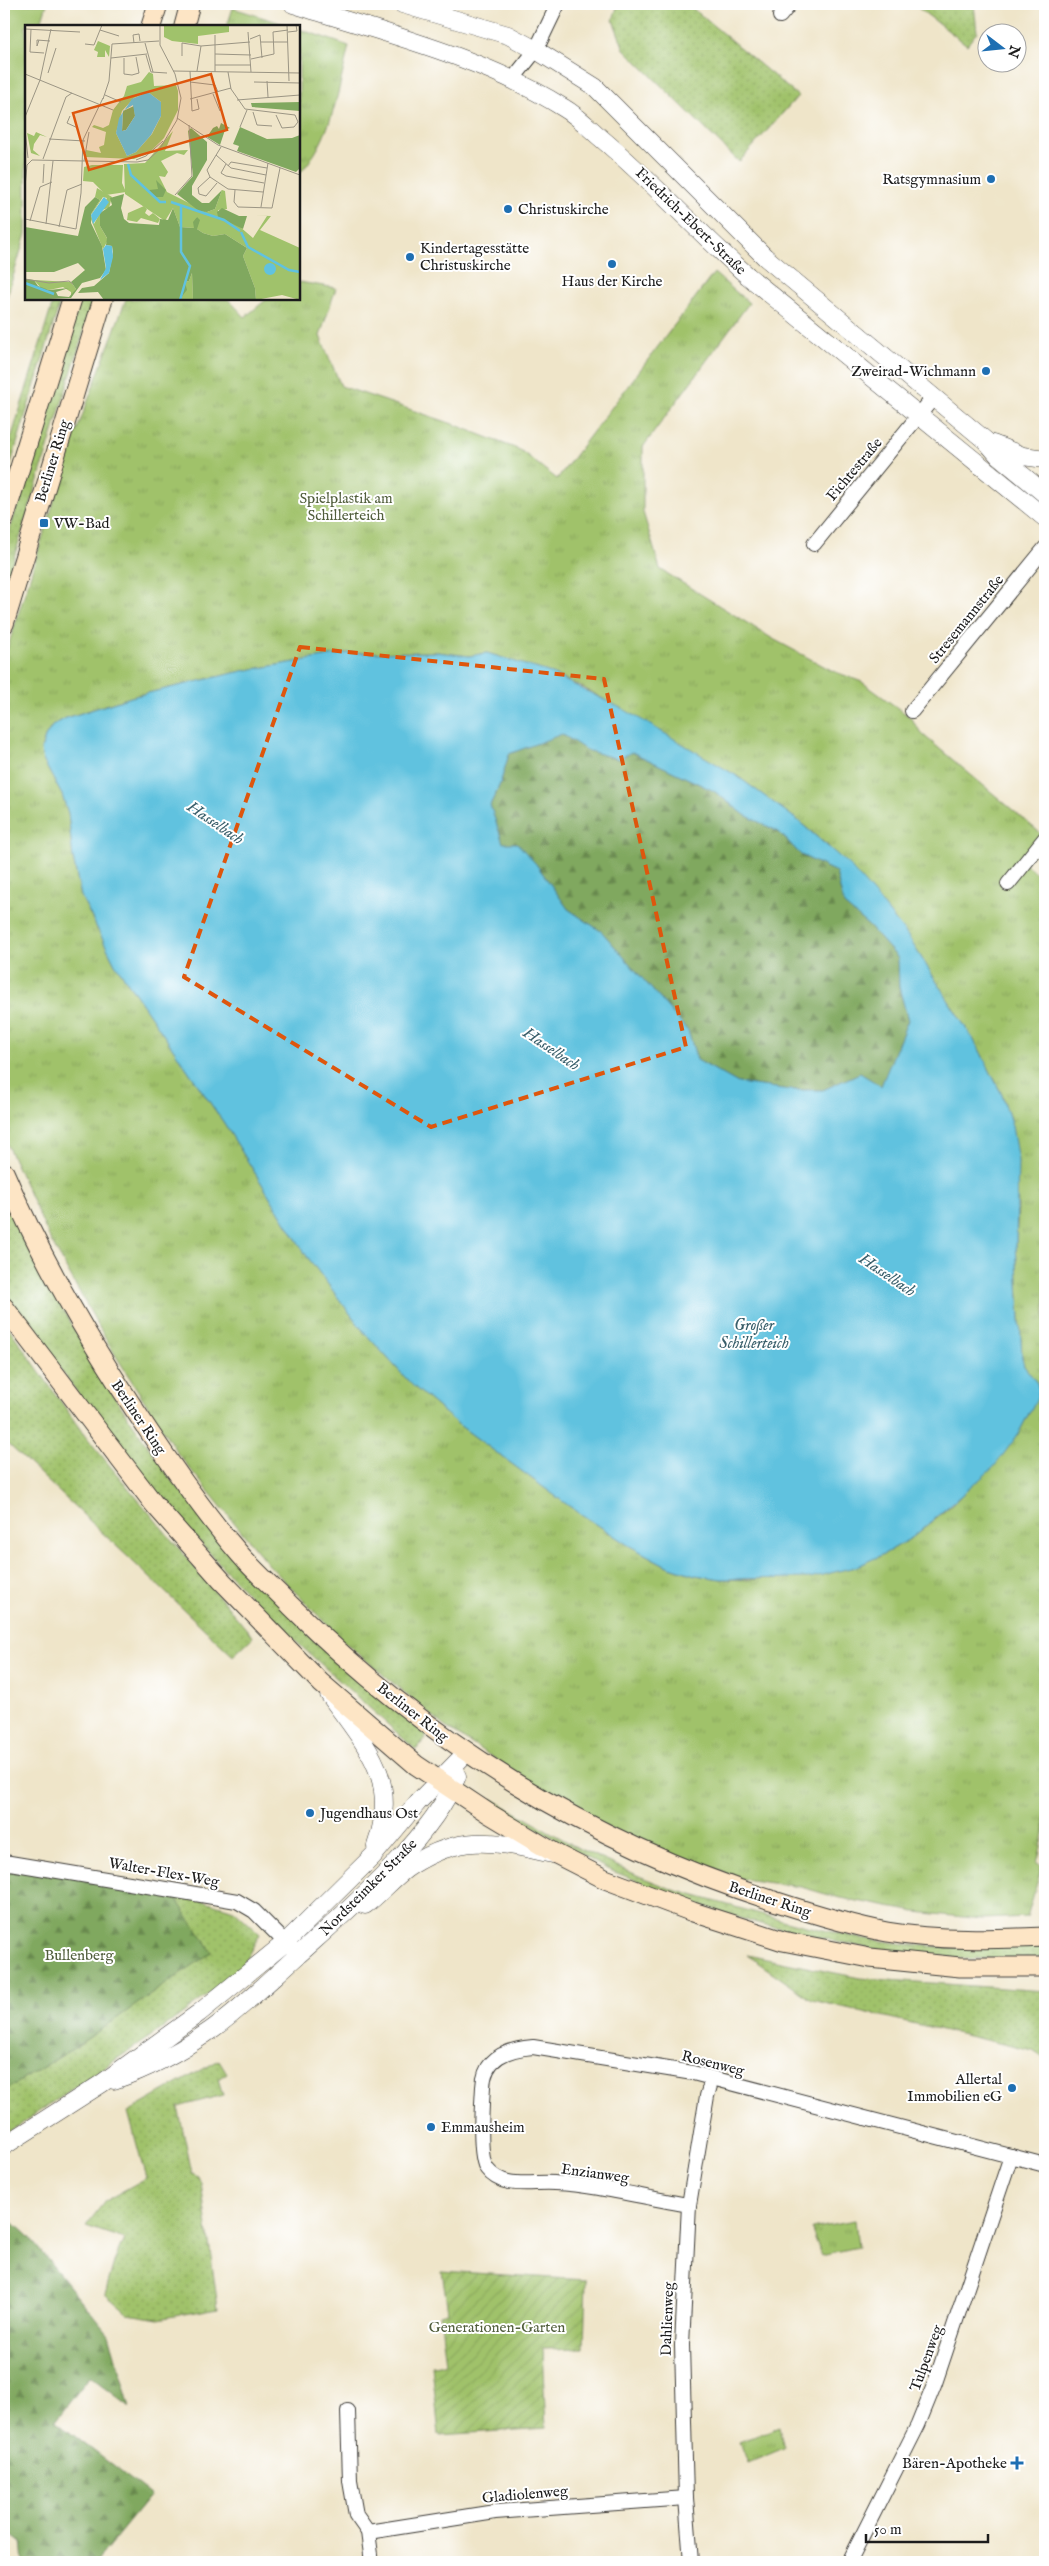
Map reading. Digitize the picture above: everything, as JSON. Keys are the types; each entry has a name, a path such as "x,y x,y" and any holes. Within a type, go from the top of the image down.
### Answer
{"main road":[{"path":"152,25 158,4"},
{"path":"184,25 190,4"},
{"name":"Berliner Ring","path":"4,519 72,300"},
{"name":"Berliner Ring","path":"4,624 103,300"},
{"name":"Berliner Ring","path":"4,1172 34,1238 109,1372 178,1474 239,1553 323,1637 407,1709 467,1752 551,1806 622,1843 678,1867 754,1895 886,1932 977,1939 1045,1937"},
{"path":"4,1307 154,1504 222,1581 321,1683 416,1765 558,1855 605,1879 693,1912 783,1941 880,1959 960,1967 1045,1967"}],"street":[{"name":"Friedrich-Ebert-Straße","path":"293,4 435,49 512,80 572,114 638,169 709,241 748,276 1045,518"},
{"name":"Friedrich-Ebert-Straße","path":"402,4 508,35 595,87 765,257 986,441 998,455 1045,494"},
{"path":"512,80 536,50 558,4"},
{"path":"780,16 790,4"},
{"name":"Fichtestraße","path":"814,544 933,398"},
{"path":"986,441 1023,456 1045,459"},
{"name":"Stresemannstraße","path":"912,711 1045,548"},
{"path":"1008,884 1042,848"},
{"path":"321,1683 362,1741 380,1774 386,1806 383,1826 373,1856"},
{"name":"Nordsteimker Straße","path":"4,2146 101,2084 194,2017 286,1942 446,1784 467,1752"},
{"name":"Nordsteimker Straße","path":"101,2084 140,2072 210,2030 298,1955 337,1921 436,1816 446,1784"},
{"path":"337,1921 380,1894 411,1866 439,1850 466,1842 506,1844 558,1855"},
{"name":"Walter-Flex-Weg","path":"4,1862 237,1901 254,1911 298,1955"},
{"name":"Rosenweg","path":"495,2178 486,2167 481,2127 483,2079 495,2058 512,2048 533,2047 693,2073 1045,2165"},
{"name":"Dahlienweg","path":"691,2562 686,2498 682,2345 689,2205 707,2096 712,2079"},
{"name":"Tulpenweg","path":"849,2562 918,2425 935,2383 1011,2156"},
{"name":"Enzianweg","path":"495,2178 510,2183 553,2183 592,2186 689,2205"},
{"path":"348,2411 350,2481 356,2515 368,2532 372,2562"},
{"name":"Gladiolenweg","path":"368,2532 495,2512 686,2498"}],"highlighted area":[{"path":"300,647 604,679 686,1047 431,1127 184,977"}],"green space":[{"path":"4,4 47,4 40,25 25,25 25,237 4,306"},
{"path":"618,4 693,4 691,7 798,96 739,162 624,49 613,20"},
{"path":"913,4 974,4 976,33 967,45"},
{"path":"233,8 287,25 227,25"},
{"path":"300,29 349,46 332,114 319,146 300,173"},
{"name":"Spielplastik am Schillerteich","path":"714,273 749,303 643,447 643,512 660,569 773,639 833,671 862,682 910,717 922,734 1045,837 1025,863 1045,882 1045,1831 1037,1863 1042,1866 1027,1917 982,1919 915,1912 836,1897 801,1887 742,1879 645,1846 585,1817 444,1726 342,1640 269,1565 178,1454 109,1345 51,1241 4,1138 4,659 75,435 126,300 229,300 245,317 266,300 300,300 300,282 336,288 320,336 341,386 453,424 520,450 557,479","holes":["437,652 469,656 487,653 548,672 584,688 737,776 796,819 828,846 875,895 907,935 978,1047 1002,1095 1012,1126 1018,1206 1016,1244 1022,1358 1024,1366 1037,1383 1037,1398 1017,1436 953,1504 913,1537 884,1554 750,1580 721,1579 695,1575 667,1566 628,1545 569,1506 459,1425 412,1385 364,1332 306,1255 224,1123 115,964 81,896 73,858 68,813 62,795 43,760 41,749 45,737 52,726 66,718 131,697 242,671 348,653"]},
{"path":"54,300 61,300 4,486 4,461"},
{"path":"80,300 94,300 4,590 4,550"},
{"path":"562,733 586,750 618,759 632,752 714,791 745,815 779,832 801,855 836,872 844,905 869,926 898,958 899,987 908,1020 881,1087 860,1073 823,1090 791,1090 738,1083 697,1060 688,1031 602,932 568,909 536,864 503,844 490,805 500,784 509,754"},
{"path":"4,1194 26,1243 101,1377 171,1480 317,1643 427,1736 416,1750 270,1618 180,1521 95,1417 4,1292"},
{"path":"4,1321 85,1436 253,1637 233,1656 4,1440"},
{"path":"492,1799 578,1848 674,1890 793,1923 860,1938 912,1945 960,1948 1045,1945 1045,1958 967,1959 871,1949 749,1921 697,1904 607,1869 490,1802"},
{"name":"Bullenberg","path":"4,1863 170,1890 212,1952 74,2048 4,2091"},
{"path":"170,1890 234,1910 260,1934 238,1973 157,2032 4,2135 4,2091 74,2048 211,1952"},
{"path":"747,1955 860,1978 1045,1991 1045,2059 1033,2051 812,2000"},
{"path":"219,2060 227,2073 218,2079 223,2095 178,2107 192,2173 198,2176 201,2183 218,2308 158,2319 128,2314 105,2294 114,2262 124,2239 86,2226 105,2201 146,2178 128,2112"},
{"path":"4,2214 28,2236 109,2334 130,2407 90,2376 55,2421 151,2495 96,2562 23,2562 21,2542 4,2529"},
{"path":"855,2221 858,2247 822,2255 811,2229"},
{"name":"Generationen-Garten","path":"442,2271 586,2280 584,2348 542,2349 546,2428 439,2435 432,2366 446,2364 440,2314 448,2312"},
{"path":"779,2427 784,2448 748,2463 740,2442"}],"water":[{"name":"Großer Schillerteich","path":"437,652 469,656 487,653 548,672 625,710 737,776 796,819 848,864 907,935 978,1047 1002,1095 1012,1126 1018,1161 1016,1244 1022,1358 1024,1366 1037,1383 1039,1390 1037,1398 1017,1436 994,1467 913,1537 884,1554 855,1567 810,1578 721,1579 695,1575 667,1566 628,1545 569,1506 459,1425 412,1385 364,1332 306,1255 224,1123 115,964 81,896 73,858 68,813 62,795 43,760 41,750 45,737 52,726 66,718 131,697 242,671 348,653","holes":["562,734 586,750 618,759 632,752 714,791 745,815 779,832 801,855 836,872 844,905 869,926 898,958 899,987 908,1020 881,1086 860,1073 823,1090 791,1090 738,1083 697,1060 688,1031 602,932 568,909 536,864 517,843 503,843 490,805 500,784 509,754"]}],"place":[{"name":"Ratsgymnasium","path":"991,179"},
{"name":"Christuskirche","path":"508,209"},
{"name":"Kindertagesstätte Christuskirche","path":"410,257"},
{"name":"Haus der Kirche","path":"612,264"},
{"name":"Zweirad-Wichmann","path":"986,371"},
{"name":"VW-Bad","path":"44,523"},
{"name":"Jugendhaus Ost","path":"310,1813"},
{"name":"Allertal Immobilien eG","path":"1012,2088"},
{"name":"Emmausheim","path":"431,2127"},
{"name":"Bären-Apotheke","path":"1017,2463"}],"water label":[{"name":"Hasselbach","path":"216,822"},
{"name":"Hasselbach","path":"552,1048"},
{"name":"Hasselbach","path":"888,1274"}]}
